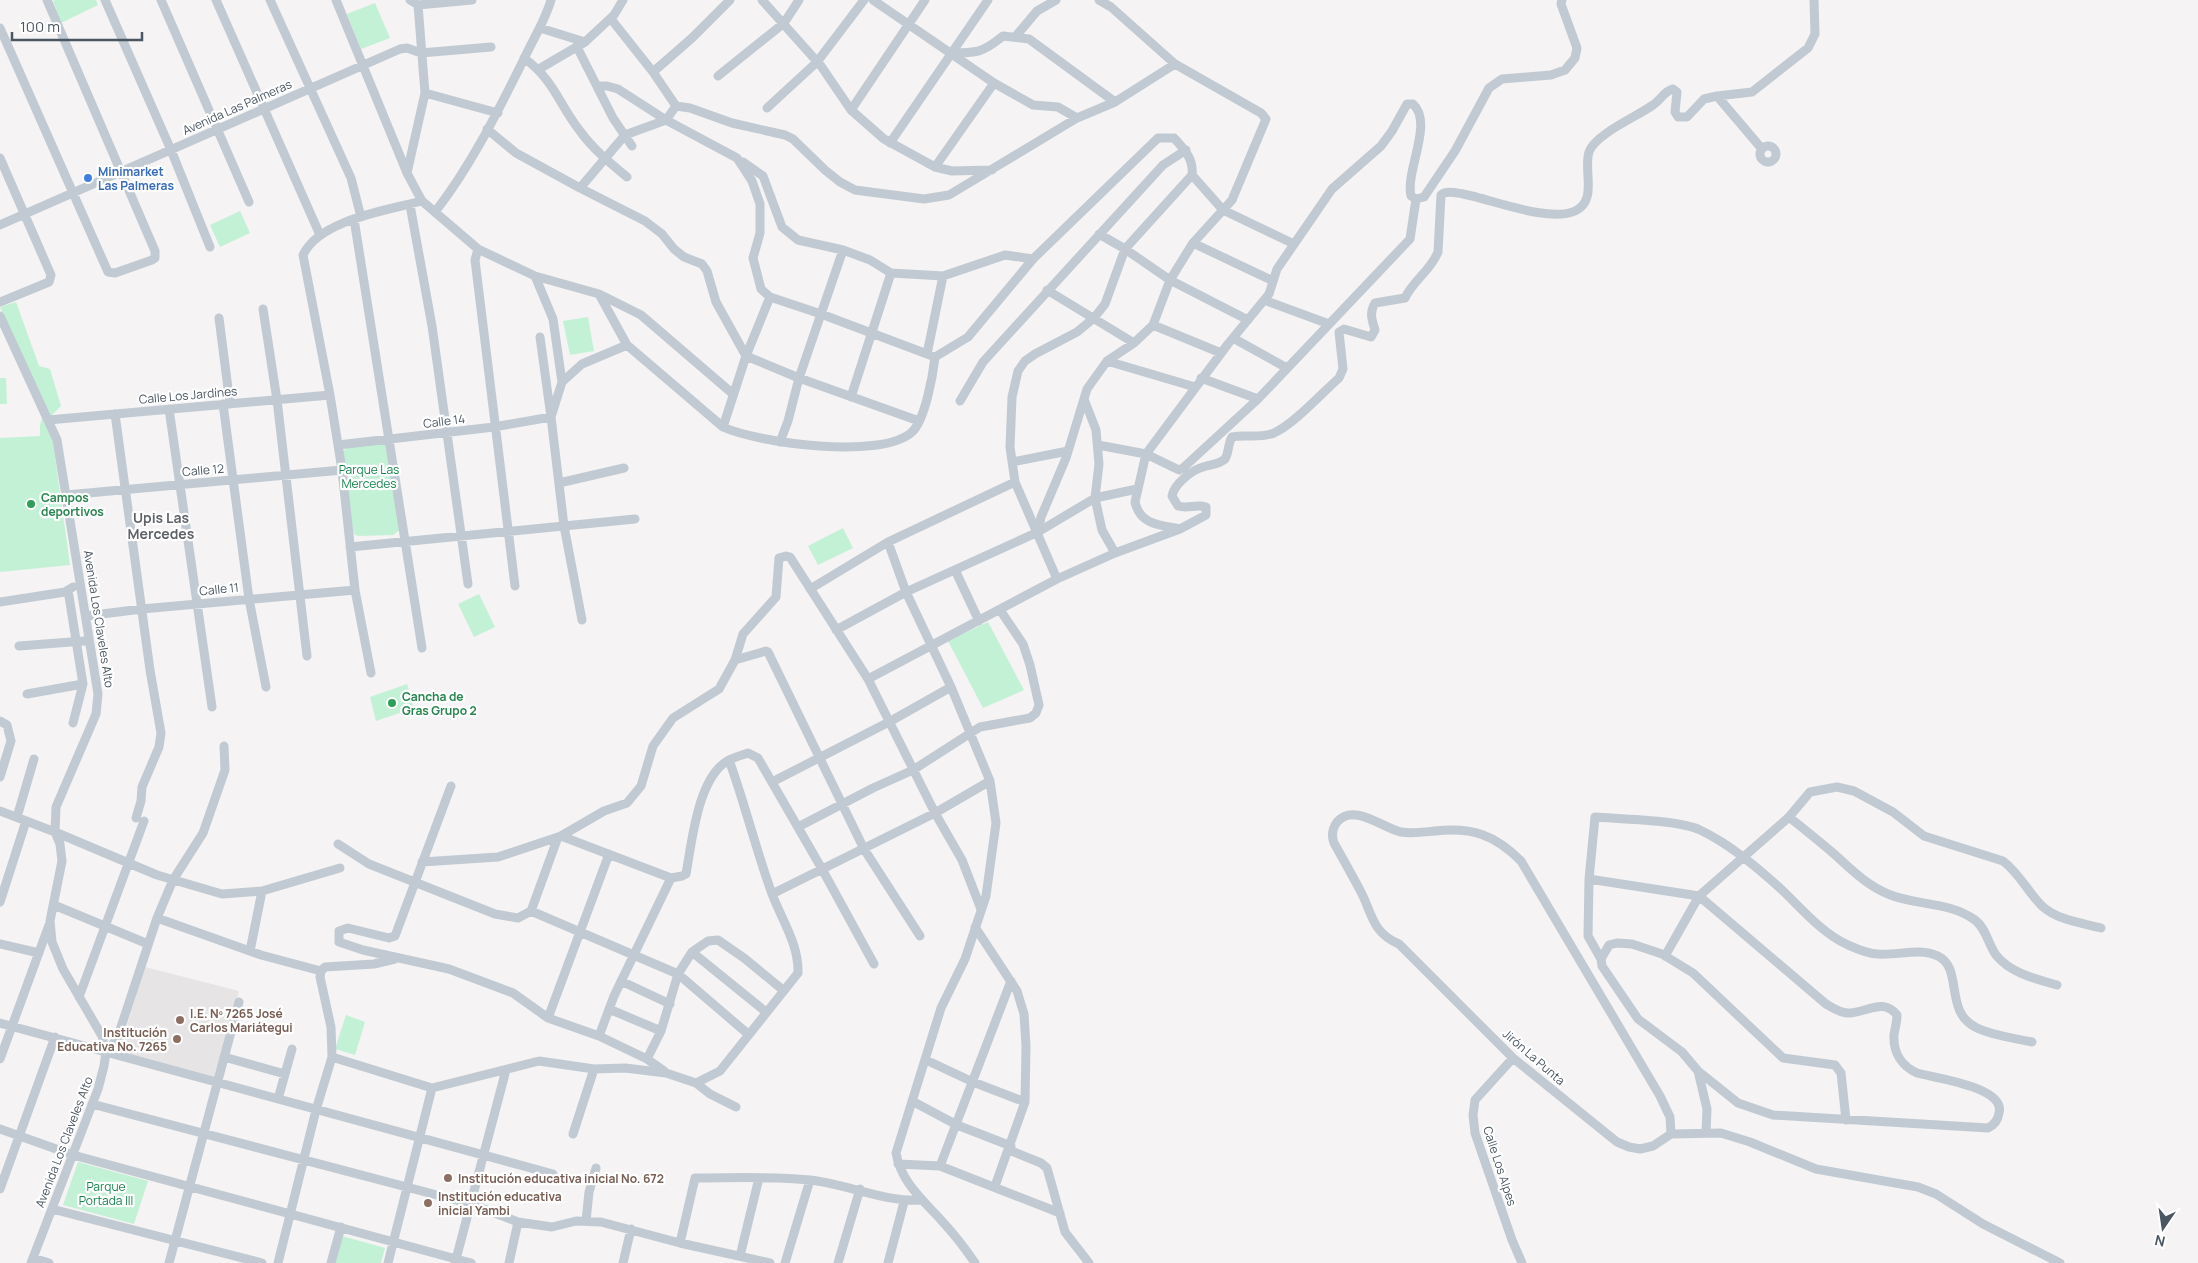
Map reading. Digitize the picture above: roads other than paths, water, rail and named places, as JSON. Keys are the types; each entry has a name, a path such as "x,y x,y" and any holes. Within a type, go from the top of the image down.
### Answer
{"street":[{"path":"0,28 108,272 115,273 152,260 155,258 155,251 47,0"},
{"path":"105,0 171,150 210,247"},
{"path":"161,0 248,202"},
{"path":"216,0 320,235"},
{"path":"270,0 312,88 351,178 389,440 422,648"},
{"path":"336,0 407,173 422,201 478,250 535,276 599,294 641,315 733,394"},
{"path":"407,173 425,93 414,3 472,0"},
{"path":"435,212 498,113 540,28 551,0"},
{"path":"539,69 581,45 611,19 623,0"},
{"path":"653,72 692,38 730,0"},
{"path":"762,0 817,62 851,110 890,142 935,167 952,171 992,170"},
{"path":"718,76 784,23 799,0"},
{"path":"767,108 817,62 864,0"},
{"path":"873,0 994,83 1033,105 1058,107 1077,118"},
{"path":"851,110 925,0"},
{"path":"890,142 988,0"},
{"path":"1016,36 1037,11 1056,0"},
{"path":"1038,532 1041,517 1068,451 1087,389 1107,361 1134,343 1153,325 1170,280 1193,243 1232,200 1266,119 1261,113 1175,64 1111,7 1099,0"},
{"path":"1180,530 1146,521 1139,514 1135,502 1146,454 1201,378 1269,294 1277,269 1332,190 1381,146 1407,104 1413,104 1417,108 1421,133 1410,181 1411,196 1416,199 1424,197 1455,151 1489,88 1502,79 1551,75 1564,70 1575,58 1577,48 1561,4 1562,0"},
{"path":"868,679 1057,579 1115,553 1180,530 1206,515 1206,508 1199,505 1178,506 1172,496 1173,490 1187,476 1200,468 1226,458 1232,437 1256,437 1273,433 1285,426 1342,374 1339,332 1341,329 1371,336 1375,330 1371,317 1375,303 1404,298 1409,289 1435,260 1438,252 1441,195 1444,193 1469,195 1550,215 1575,211 1585,202 1589,193 1587,166 1590,150 1608,132 1655,104 1668,90 1673,88 1678,92 1675,112 1678,117 1687,117 1704,99 1752,92 1808,48 1815,34 1814,0"},
{"path":"611,19 653,72 676,106 690,108 732,123 785,135 793,139 832,176 855,190 924,199 949,194 1077,118 1115,102 1175,64"},
{"path":"540,28 581,45 613,118 632,146"},
{"path":"950,53 975,53 989,47 1003,36 1029,38 1115,102"},
{"name":"Avenida Las Palmeras","path":"0,225 400,49 407,48 421,53 491,48"},
{"path":"524,58 539,69 549,80 580,131 604,158 627,177"},
{"path":"935,167 994,83"},
{"path":"598,86 618,89 666,120 737,158 763,176 782,227 798,240 843,250 870,260 891,273 943,276 1005,255 1033,259"},
{"path":"425,93 498,113"},
{"path":"1717,96 1762,149"},
{"path":"580,188 625,135 666,120 676,106"},
{"path":"487,129 516,153 645,221 662,234 674,249 684,257 702,264 707,271 716,302 746,356 799,378 919,421"},
{"path":"737,158 752,181 760,204 760,233 753,258 761,289 770,297 931,355 968,337 1033,259 1158,138 1174,138 1186,150 1193,167 1192,175 1125,248 1105,304 1094,318 1077,332 1025,361 1018,371 1012,397 1010,447 1015,482 1057,579"},
{"path":"960,401 983,362 1046,290 1163,165 1186,150"},
{"path":"0,158 50,270 49,282 0,302"},
{"path":"1192,175 1223,210 1294,244"},
{"path":"1098,445 1146,454 1179,470 1183,468 1258,399 1410,239 1416,199"},
{"path":"371,673 355,590 342,470 330,395 303,260 304,251 320,235 358,218 422,201"},
{"path":"410,205 432,326 468,584"},
{"path":"1099,234 1125,248 1170,280 1248,320"},
{"path":"1193,243 1273,280"},
{"path":"478,250 474,260 515,586"},
{"path":"780,442 788,421 799,378 843,250"},
{"path":"851,397 891,273"},
{"path":"535,276 553,318 562,382 552,417"},
{"path":"599,294 627,345 723,427 738,434 780,442 826,446 874,447 905,437 913,432 919,421 933,372 931,355 943,276"},
{"path":"1046,290 1134,343"},
{"path":"723,427 746,356 770,297"},
{"path":"1264,300 1329,324"},
{"path":"263,309 277,400 307,656"},
{"name":"Avenida Los Claveles Alto","path":"0,316 58,445 98,694 96,714 56,807 55,832 60,844 62,861 50,921 52,942 63,969 102,1036 106,1052 104,1066 92,1104 32,1261"},
{"path":"219,318 233,480 250,599 266,687"},
{"path":"1153,325 1221,353"},
{"path":"540,337 552,417 564,526 582,620"},
{"path":"1233,338 1287,368"},
{"path":"562,382 582,364 627,345"},
{"path":"1107,361 1195,387"},
{"path":"1201,378 1258,399"},
{"name":"Calle Los Jardínes","path":"48,420 330,395"},
{"path":"1084,399 1096,430 1098,445 1099,464 1095,498 1102,530 1115,553"},
{"path":"170,409 212,707"},
{"path":"79,997 128,862 140,819 142,787 159,746 161,733 115,414"},
{"name":"Calle 14","path":"338,445 494,427 552,417"},
{"path":"1012,462 1068,451"},
{"path":"559,482 624,468"},
{"name":"Calle 12","path":"66,495 342,470"},
{"path":"810,589 888,542 1015,482"},
{"path":"836,630 906,592 1038,532 1095,498 1137,489"},
{"path":"350,547 635,519"},
{"path":"888,542 906,592 951,687 990,781 996,823 986,896 965,960 941,1008 896,1153 898,1168 922,1200 940,1219 975,1263"},
{"path":"422,862 498,857 560,836 604,811 627,803 641,786 653,746 673,718 719,689 734,660 743,634 776,597 779,558 786,556 790,557 868,679 935,814 962,860 981,909"},
{"path":"956,570 980,620"},
{"path":"0,602 68,590 80,585"},
{"path":"68,590 78,641 83,684 73,723"},
{"name":"Calle 11","path":"86,616 142,609 355,590"},
{"path":"798,827 843,805 872,788 913,770 980,727 1030,718 1036,713 1039,705 1030,664 1023,644 1000,610"},
{"path":"20,646 89,640"},
{"path":"80,654 91,652"},
{"path":"734,660 768,652 864,848 920,936"},
{"path":"27,694 83,684"},
{"path":"772,782 890,722 951,687"},
{"path":"0,721 7,725 11,741 0,777"},
{"path":"106,1052 116,1039 157,918 173,880 203,833 225,770 224,746"},
{"path":"560,836 671,878 682,876 686,874 706,787 716,771 729,760 748,753 758,758 874,964"},
{"path":"17,818 34,759"},
{"path":"696,1082 720,1071 798,973 795,948 772,894 729,760"},
{"path":"772,894 935,814 990,781"},
{"path":"451,786 393,938 348,928 339,931 339,942 362,950 449,969 513,993 548,1018 599,1036 647,1059 666,1073"},
{"path":"1665,956 1699,896 1789,817 1810,792 1837,788 1854,790 1892,812 1924,836 2003,861 2013,868 2043,906 2056,915 2102,928"},
{"path":"0,811 173,880 222,894 262,892 340,868"},
{"name":"Jirón La Punta","path":"1349,815 1367,817 1399,832 1410,833 1457,829 1471,830 1492,838 1508,848 1521,862 1660,1096 1670,1117 1671,1134 1653,1146 1640,1149 1617,1142 1513,1058 1399,944 1377,929 1362,894 1334,843 1333,829 1339,820 1349,815"},
{"path":"1589,879 1699,896 1826,1004 1849,1013 1884,1006 1892,1008 1897,1015 1894,1035 1895,1050 1908,1069 1917,1074 1981,1090 1993,1096 2000,1108 1994,1125 1988,1128 1773,1115 1754,1110 1738,1103 1698,1071 1682,1052 1638,1019 1602,966 1601,959 1588,936 1589,879 1595,817 1670,823 1699,829 1743,858 1823,928 1843,943 1878,954 1913,952 1938,956 1950,967 1957,1009 1965,1019 1976,1028 2032,1042"},
{"path":"1789,817 1867,884 1889,895 1946,906 1963,912 1976,921 1986,934 1996,955 2010,967 2027,976 2057,985"},
{"path":"0,902 26,821"},
{"path":"338,844 370,864 414,883 495,914 518,918 531,911 560,836"},
{"path":"548,1018 609,854"},
{"path":"599,1036 621,981 671,878"},
{"path":"250,951 262,892"},
{"path":"54,905 148,944"},
{"path":"531,911 678,974 748,1034"},
{"path":"157,918 250,951 321,971"},
{"path":"0,1059 50,921"},
{"path":"975,927 1017,991 1024,1014 1027,1077 1025,1102 995,1186"},
{"path":"647,1059 661,1031 678,974 692,952 708,941 718,940 744,958 783,990"},
{"path":"1601,959 1609,946 1617,943 1632,944 1665,956 1693,973 1783,1058 1835,1065 1841,1073 1846,1120"},
{"path":"0,944 39,953"},
{"path":"692,952 766,1012"},
{"path":"278,1263 316,1110 332,1057 331,1026 320,977 321,971 325,967 374,964 400,957"},
{"path":"621,981 670,1004"},
{"path":"940,1166 1011,981"},
{"path":"169,1263 239,1002"},
{"path":"609,1009 661,1031"},
{"path":"0,1023 553,1174"},
{"path":"0,1190 55,1037"},
{"path":"278,1099 292,1049"},
{"path":"224,1057 285,1074"},
{"path":"332,1057 432,1088 539,1061 594,1069 625,1068 666,1073 696,1082 710,1094 736,1107"},
{"name":"Calle Los Alpes","path":"1513,1058 1475,1100 1473,1114 1475,1133 1490,1180 1522,1263"},
{"path":"926,1060 973,1082 1025,1102"},
{"path":"573,1134 594,1069"},
{"path":"456,1261 506,1070"},
{"path":"1698,1071 1707,1109 1706,1132"},
{"path":"388,1263 421,1138 432,1088"},
{"path":"912,1102 957,1125 1041,1163 1047,1168 1065,1232 1089,1263"},
{"path":"92,1104 471,1204 518,1222 552,1227 576,1221 601,1222 680,1244 770,1263"},
{"path":"0,1129 73,1155 394,1241 456,1261 470,1263"},
{"path":"1671,1134 1721,1133 1750,1142 1816,1169 1918,1187 1936,1194 1982,1224 2060,1263"},
{"path":"898,1164 940,1166 1060,1213"},
{"path":"586,1221 589,1192 596,1168"},
{"path":"680,1244 695,1178 810,1180 860,1189 904,1202 922,1200"},
{"path":"740,1256 759,1178"},
{"path":"785,1263 810,1180"},
{"path":"838,1263 860,1189"},
{"path":"888,1263 904,1202"},
{"path":"52,1209 262,1263"},
{"path":"509,1263 518,1222"},
{"path":"331,1263 341,1227"},
{"path":"623,1263 631,1229"},
{"path":"32,1261 49,1263"}],"place":[{"name":"Minimarket Las Palmeras","path":"88,178"},
{"name":"Campos deportivos","path":"31,504"},
{"name":"Cancha de Gras Grupo 2","path":"392,703"},
{"name":"I.E. Nº 7265 José Carlos Mariátegui","path":"180,1020"},
{"name":"Institución Educativa No. 7265","path":"177,1039"},
{"name":"Institución educativa inicial No. 672","path":"448,1178"},
{"name":"Institución educativa inicial Yambi","path":"428,1203"}],"district":[{"name":"Upis Las Mercedes","path":"161,526"}],"park label":[{"name":"Parque Las Mercedes","path":"369,476"},
{"name":"Parque Portada III","path":"106,1193"}]}
